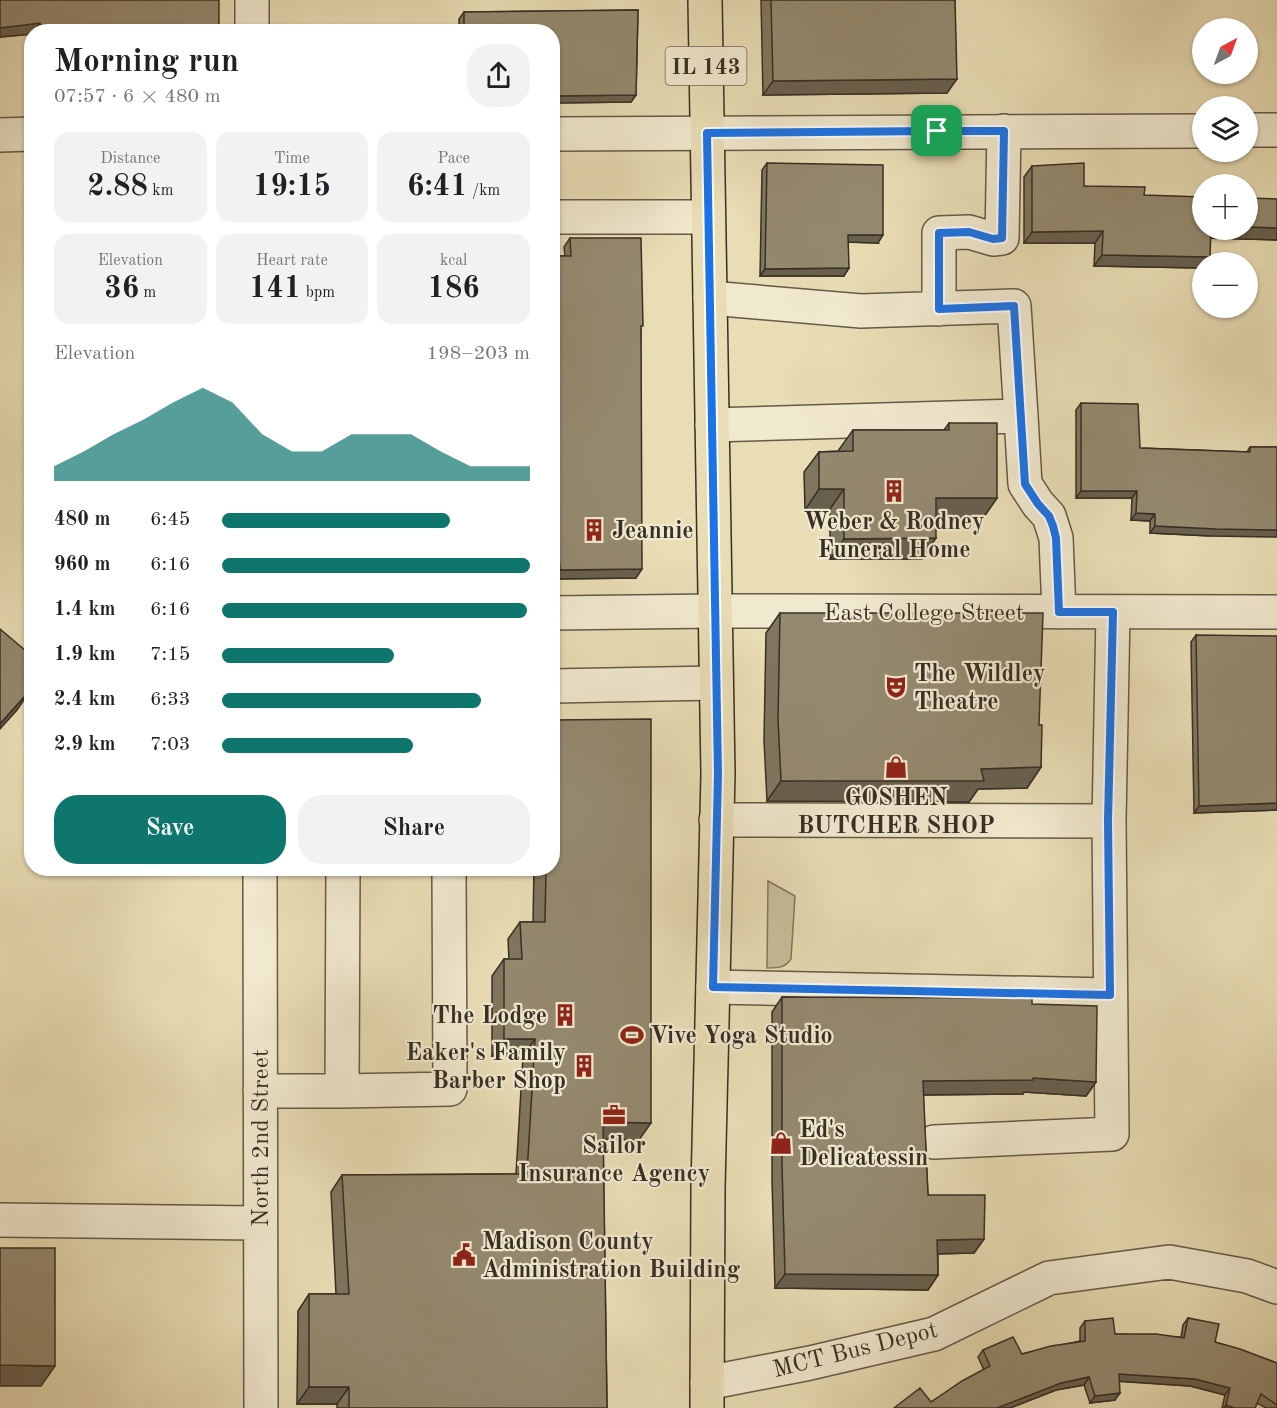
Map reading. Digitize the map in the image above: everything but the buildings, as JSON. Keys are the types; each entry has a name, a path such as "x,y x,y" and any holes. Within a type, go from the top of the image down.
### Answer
{"main road":[{"name":"IL 143","path":"705,0 716,682 707,1396"}],"street":[{"path":"252,0 252,24"},
{"path":"1258,130 1277,130"},
{"path":"939,309 939,233 969,232 993,239 1002,238 1004,131"},
{"path":"560,134 1192,131"},
{"path":"0,135 24,134"},
{"path":"560,217 708,217"},
{"path":"710,298 861,311 1014,306 1025,484 1049,516 1056,538 1059,612"},
{"path":"712,425 1021,416"},
{"path":"934,1142 1112,1134 1108,821 1113,612"},
{"name":"East College Street","path":"560,613 1277,612"},
{"path":"560,686 716,682"},
{"path":"716,820 1108,821"},
{"name":"North 2nd Street","path":"260,876 261,1408"},
{"path":"342,1091 343,876"},
{"path":"260,1091 450,1089 449,876"},
{"path":"713,987 1110,995"},
{"path":"0,1220 260,1223"},
{"name":"MCT Bus Depot","path":"707,1396 810,1364 934,1334 1049,1278 1169,1262 1247,1276 1277,1287"}],"shaded area":[{"path":"768,881 795,896 791,959 783,966 774,968 767,968"}],"place":[{"name":"Weber & Rodney Funeral Home","path":"894,491"},
{"name":"Jeannie","path":"594,530"},
{"name":"The Wildley Theatre","path":"896,687"},
{"name":"GOSHEN BUTCHER SHOP","path":"896,767"},
{"name":"The Lodge","path":"565,1015"},
{"name":"Vive Yoga Studio","path":"632,1035"},
{"name":"Eaker's Family Barber Shop","path":"584,1066"},
{"name":"Sailor Insurance Agency","path":"614,1115"},
{"name":"Ed's Delicatessin","path":"781,1143"},
{"name":"Madison County Administration Building","path":"464,1255"}],"route":[{"path":"937,131 1004,131 1002,238 993,239 969,232 939,233 939,309 1014,306 1025,484 1030,494 1049,516 1053,526 1056,538 1059,612 1113,612 1108,821 1110,995 713,987 718,774 707,133 937,131"}]}
